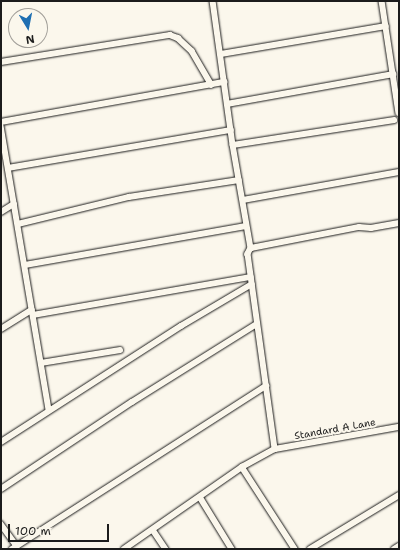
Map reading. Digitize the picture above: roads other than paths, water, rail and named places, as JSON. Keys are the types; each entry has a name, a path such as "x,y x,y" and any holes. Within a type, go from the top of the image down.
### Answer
{"street":[{"path":"213,1 230,130 251,248 248,254 274,449"},
{"path":"382,1 399,113"},
{"path":"220,54 386,26"},
{"path":"1,62 170,35 178,38 192,51 212,85"},
{"path":"227,104 393,74"},
{"path":"1,122 224,82"},
{"path":"233,144 394,120"},
{"path":"1,126 49,410"},
{"path":"8,168 230,130"},
{"path":"243,200 399,172"},
{"path":"18,224 129,197 239,180"},
{"path":"1,212 14,204"},
{"path":"251,248 358,227 371,228 399,223"},
{"path":"25,265 246,226"},
{"path":"1,329 33,312 251,277"},
{"path":"1,442 181,326 252,284"},
{"path":"1,489 132,402 257,324"},
{"path":"41,363 120,350"},
{"path":"1,524 15,547 266,386"},
{"name":"Standard A Lane","path":"124,549 242,467 274,449 399,427"},
{"path":"242,467 295,549"},
{"path":"310,549 399,495"},
{"path":"200,496 232,549"},
{"path":"153,530 166,549"},
{"path":"394,549 399,546"}]}
